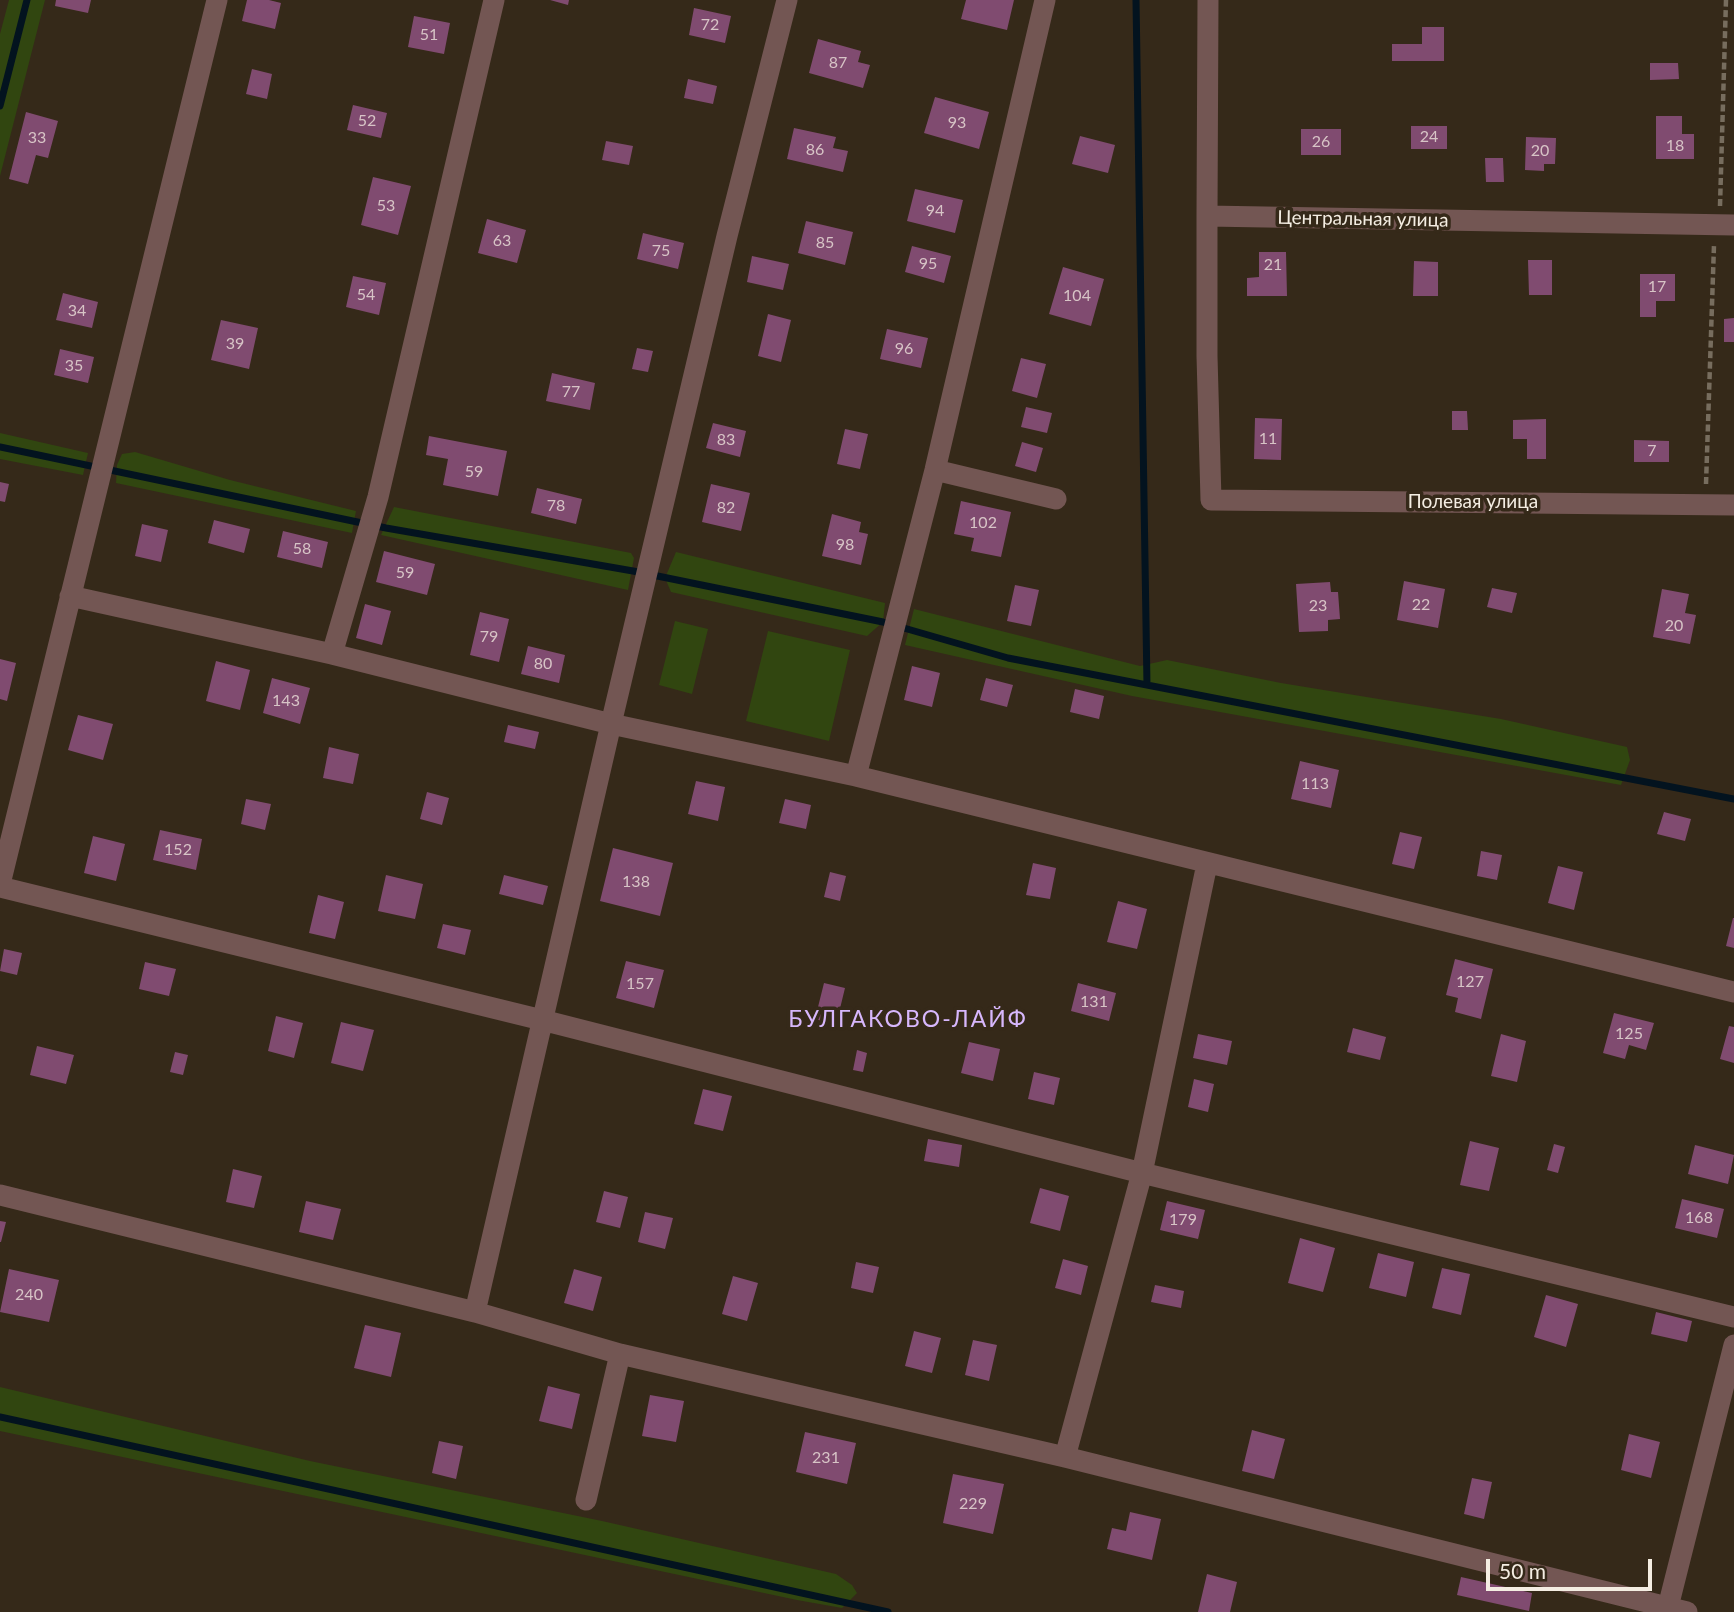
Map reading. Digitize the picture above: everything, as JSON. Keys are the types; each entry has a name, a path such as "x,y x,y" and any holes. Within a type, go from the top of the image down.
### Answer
{"street":[{"path":"217,0 0,885 1142,1173 1734,1317"},
{"path":"332,654 378,498 494,0"},
{"path":"475,1312 611,724 724,249 787,0"},
{"path":"856,776 935,470 1045,0"},
{"path":"1207,216 1208,0"},
{"name":"Центральная улица","path":"1207,216 1727,225"},
{"name":"Полевая улица","path":"1207,216 1211,500 1734,505"},
{"path":"935,470 1056,499"},
{"path":"70,596 332,654 611,724 856,776 1734,992"},
{"path":"1065,1457 1142,1173 1207,864"},
{"path":"0,1195 475,1312 620,1354 1065,1457 1677,1609 1734,1345"},
{"path":"586,1500 620,1354"}],"path":[{"path":"1706,504 1712,249 1727,225 1726,0"}],"green space":[{"path":"9,0 45,0 0,176 0,34"},
{"path":"0,433 88,453 83,475 0,459"},
{"path":"135,452 230,480 356,511 352,533 116,483 117,465 122,454"},
{"path":"394,507 631,553 634,558 628,590 381,535"},
{"path":"676,552 885,603 883,622 867,636 671,592 665,578"},
{"path":"914,609 1140,666 1167,660 1281,683 1501,719 1627,747 1630,760 1621,785 1132,696 905,645"},
{"path":"675,621 708,629 692,694 659,685"},
{"path":"768,631 850,650 829,741 746,721"},
{"path":"0,1387 310,1461 602,1521 836,1574 852,1585 857,1593 842,1608 797,1600 0,1431"}],"building":[{"path":"56,0 91,0 88,13 55,6"},
{"path":"247,0 281,3 275,29 242,21"},
{"path":"550,0 569,0 568,5"},
{"path":"966,0 1014,0 1007,30 961,19"},
{"path":"694,8 731,16 725,43 689,35"},
{"path":"414,16 450,23 444,54 408,47"},
{"path":"1422,27 1444,27 1444,61 1392,61 1392,44 1422,44"},
{"path":"818,39 861,51 858,62 870,65 863,88 809,73"},
{"path":"1650,63 1678,63 1679,79 1650,80"},
{"path":"252,69 272,74 267,99 246,94"},
{"path":"688,79 717,86 713,104 684,98"},
{"path":"935,97 989,112 979,149 924,133"},
{"path":"353,105 387,113 381,138 347,130"},
{"path":"26,112 58,121 48,158 36,155 28,184 9,179"},
{"path":"1656,116 1682,116 1682,134 1694,134 1694,159 1656,159"},
{"path":"1411,126 1447,126 1447,149 1411,149"},
{"path":"794,128 836,137 833,148 848,151 843,172 787,159"},
{"path":"1301,129 1341,129 1341,155 1301,155"},
{"path":"1080,136 1115,145 1108,173 1072,164"},
{"path":"1526,137 1556,138 1555,164 1544,164 1544,171 1525,170"},
{"path":"606,141 633,146 629,165 602,160"},
{"path":"1485,158 1503,158 1504,182 1486,182"},
{"path":"373,177 411,186 398,235 361,225"},
{"path":"915,189 963,200 955,233 907,221"},
{"path":"487,219 526,230 517,263 478,253"},
{"path":"806,221 853,232 845,265 798,253"},
{"path":"643,233 684,243 678,269 637,259"},
{"path":"912,246 951,256 944,283 905,272"},
{"path":"1259,252 1286,252 1287,296 1247,296 1247,278 1259,277"},
{"path":"752,256 789,264 783,290 747,282"},
{"path":"1528,260 1552,260 1552,295 1529,295"},
{"path":"1414,261 1438,262 1438,296 1413,296"},
{"path":"1063,267 1104,279 1091,326 1049,314"},
{"path":"1640,274 1675,274 1675,301 1656,301 1656,317 1640,317"},
{"path":"353,276 386,283 379,315 346,307"},
{"path":"63,293 98,302 92,328 56,320"},
{"path":"768,314 791,320 781,362 758,356"},
{"path":"1734,318 1734,342 1724,342 1724,319"},
{"path":"221,320 258,328 249,369 211,360"},
{"path":"887,329 928,338 921,368 880,359"},
{"path":"637,348 653,351 648,372 632,369"},
{"path":"60,349 94,357 88,383 54,375"},
{"path":"1021,358 1046,364 1037,398 1012,391"},
{"path":"552,373 595,383 590,410 546,401"},
{"path":"1026,407 1052,413 1047,433 1021,427"},
{"path":"1452,411 1467,411 1468,430 1452,430"},
{"path":"1255,418 1282,419 1281,460 1254,459"},
{"path":"1546,419 1546,459 1527,459 1527,439 1513,439 1513,420"},
{"path":"713,423 746,431 740,457 706,448"},
{"path":"845,429 868,434 860,469 837,464"},
{"path":"429,436 507,451 498,496 443,485 448,459 426,455"},
{"path":"1634,440 1669,441 1669,462 1634,462"},
{"path":"1022,442 1043,448 1036,472 1015,466"},
{"path":"0,482 9,484 5,502 0,501"},
{"path":"711,484 750,493 741,531 702,522"},
{"path":"537,488 582,499 576,524 531,513"},
{"path":"961,501 1011,512 1001,557 971,551 974,538 954,534"},
{"path":"832,514 861,522 859,532 868,534 861,565 822,556"},
{"path":"214,520 250,529 244,553 208,543"},
{"path":"142,524 168,530 161,562 135,556"},
{"path":"283,531 328,542 322,568 277,557"},
{"path":"384,551 435,564 427,595 376,582"},
{"path":"1404,581 1445,589 1438,628 1397,620"},
{"path":"1330,582 1331,592 1338,592 1340,619 1328,620 1328,631 1299,632 1296,584"},
{"path":"1015,585 1039,590 1031,626 1007,621"},
{"path":"1492,588 1517,593 1512,613 1487,607"},
{"path":"1662,589 1689,594 1685,613 1696,615 1690,644 1653,637"},
{"path":"365,604 391,611 382,645 356,638"},
{"path":"480,612 509,619 499,662 470,655"},
{"path":"528,646 565,655 559,683 521,674"},
{"path":"0,659 16,663 7,701 0,699"},
{"path":"216,661 250,670 240,710 206,701"},
{"path":"912,666 940,673 932,707 904,700"},
{"path":"272,678 310,688 300,724 263,713"},
{"path":"986,678 1013,685 1007,707 980,700"},
{"path":"1075,689 1104,696 1099,719 1070,712"},
{"path":"78,715 113,724 103,760 68,750"},
{"path":"508,725 539,732 535,749 504,742"},
{"path":"329,747 359,754 353,784 323,778"},
{"path":"1300,761 1339,770 1331,808 1291,799"},
{"path":"696,781 725,787 718,821 688,814"},
{"path":"427,792 449,798 442,825 420,819"},
{"path":"246,799 271,804 265,830 241,824"},
{"path":"785,799 811,805 806,829 779,823"},
{"path":"1664,812 1691,819 1685,841 1657,834"},
{"path":"160,830 202,839 196,870 153,860"},
{"path":"1400,832 1422,837 1414,869 1392,864"},
{"path":"93,836 125,844 116,881 84,873"},
{"path":"613,848 673,863 660,916 600,901"},
{"path":"1481,851 1502,855 1497,880 1477,876"},
{"path":"1033,863 1056,868 1050,899 1026,895"},
{"path":"1558,866 1583,872 1574,910 1548,903"},
{"path":"830,872 846,876 840,901 824,897"},
{"path":"386,875 423,884 415,919 378,911"},
{"path":"504,875 548,886 543,905 499,894"},
{"path":"318,895 344,902 335,939 309,933"},
{"path":"1118,901 1147,909 1137,949 1107,942"},
{"path":"1734,918 1734,948 1726,946"},
{"path":"443,924 471,930 465,955 437,948"},
{"path":"4,949 22,953 17,975 0,971"},
{"path":"1455,959 1493,969 1481,1019 1455,1012 1458,998 1446,995"},
{"path":"626,961 664,970 654,1008 616,998"},
{"path":"145,962 176,969 169,996 139,989"},
{"path":"824,983 845,988 836,1025 815,1019"},
{"path":"1078,983 1116,993 1109,1021 1071,1011"},
{"path":"1614,1013 1654,1023 1646,1050 1629,1045 1625,1059 1603,1053"},
{"path":"276,1016 303,1023 294,1058 268,1051"},
{"path":"341,1022 374,1030 363,1071 331,1063"},
{"path":"1729,1026 1734,1027 1734,1063 1720,1059"},
{"path":"1353,1028 1386,1037 1380,1060 1347,1052"},
{"path":"1198,1034 1232,1041 1227,1065 1193,1058"},
{"path":"1501,1034 1526,1041 1517,1082 1491,1076"},
{"path":"969,1042 1000,1049 993,1081 961,1073"},
{"path":"37,1046 74,1055 66,1084 30,1075"},
{"path":"857,1050 867,1053 863,1072 853,1070"},
{"path":"175,1052 188,1055 183,1075 170,1072"},
{"path":"1034,1072 1060,1078 1054,1105 1028,1099"},
{"path":"1194,1079 1214,1084 1208,1112 1188,1107"},
{"path":"703,1089 732,1096 723,1131 694,1124"},
{"path":"928,1139 962,1145 959,1167 924,1161"},
{"path":"1470,1141 1499,1148 1489,1191 1460,1185"},
{"path":"1554,1144 1565,1147 1558,1173 1547,1170"},
{"path":"1695,1145 1734,1155 1728,1184 1688,1174"},
{"path":"233,1169 262,1176 254,1208 226,1202"},
{"path":"1040,1188 1069,1196 1060,1231 1030,1223"},
{"path":"604,1191 628,1197 620,1228 596,1222"},
{"path":"1682,1199 1724,1209 1717,1238 1675,1228"},
{"path":"306,1201 341,1209 333,1240 299,1232"},
{"path":"1167,1201 1205,1210 1198,1239 1160,1230"},
{"path":"645,1212 673,1218 665,1249 638,1242"},
{"path":"0,1221 6,1222 1,1242 0,1242"},
{"path":"1300,1238 1335,1248 1323,1292 1288,1283"},
{"path":"1378,1253 1414,1262 1406,1297 1369,1288"},
{"path":"1063,1259 1088,1266 1081,1295 1055,1288"},
{"path":"856,1262 879,1267 873,1293 851,1288"},
{"path":"1442,1268 1470,1274 1461,1315 1432,1308"},
{"path":"9,1269 59,1280 49,1322 0,1312"},
{"path":"574,1269 602,1277 593,1311 564,1303"},
{"path":"733,1276 758,1283 747,1321 722,1314"},
{"path":"1155,1285 1184,1291 1181,1308 1151,1302"},
{"path":"1546,1295 1578,1304 1566,1347 1534,1337"},
{"path":"1656,1312 1692,1321 1687,1342 1651,1334"},
{"path":"365,1325 401,1333 391,1377 354,1368"},
{"path":"914,1331 941,1338 932,1373 905,1366"},
{"path":"973,1340 997,1345 989,1381 965,1375"},
{"path":"548,1386 580,1394 572,1429 539,1421"},
{"path":"650,1395 684,1401 676,1442 642,1436"},
{"path":"1252,1430 1285,1439 1274,1479 1242,1471"},
{"path":"805,1432 856,1443 847,1484 796,1472"},
{"path":"1629,1434 1660,1442 1651,1478 1621,1470"},
{"path":"439,1441 463,1446 456,1479 432,1473"},
{"path":"953,1474 1004,1484 993,1534 943,1523"},
{"path":"1472,1478 1492,1482 1484,1519 1464,1514"},
{"path":"1130,1512 1161,1519 1152,1560 1107,1549 1112,1528 1126,1531"},
{"path":"1207,1574 1237,1582 1230,1612 1198,1612"},
{"path":"1461,1577 1532,1593 1529,1611 1457,1595"}],"waterway":[{"path":"0,106 27,0"},
{"path":"1136,0 1147,685"},
{"path":"0,447 386,528 633,571 883,622 1008,658 1734,799"},
{"path":"0,1417 888,1612"}],"district":[{"name":"БУЛГАКОВО-ЛАЙФ","path":"908,1020"}]}
